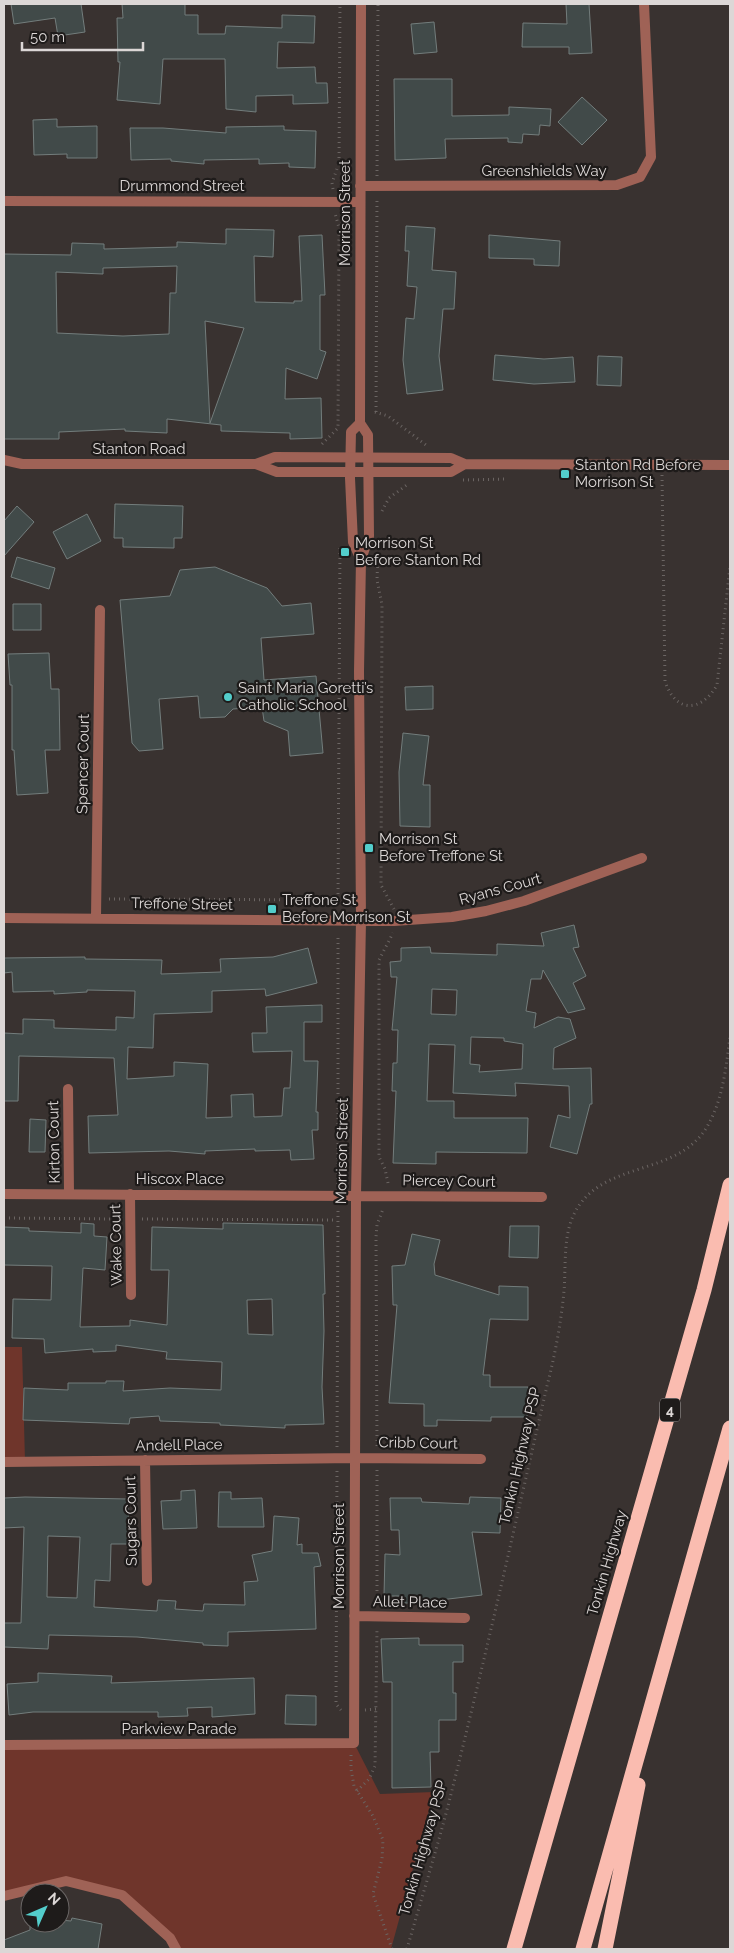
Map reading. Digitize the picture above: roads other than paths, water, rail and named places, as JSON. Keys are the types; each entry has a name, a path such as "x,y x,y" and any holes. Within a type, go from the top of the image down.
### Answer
{"highway":[{"name":"Tonkin Highway","path":"514,1949 704,1290 730,1184"},
{"path":"583,1949 730,1428"},
{"path":"605,1949 664,1658"},
{"path":"503,1949 532,1884"}],"street":[{"name":"Morrison Street","path":"354,1743 356,1195 361,920 359,671 361,560 369,536 368,435 360,422 361,4"},
{"name":"Greenshields Way","path":"360,186 617,186 640,177 651,157 644,4"},
{"name":"Drummond Street","path":"4,201 360,202"},
{"name":"Morrison Street","path":"360,422 351,432 349,457 353,542 361,560"},
{"name":"Stanton Road","path":"4,460 22,464 256,464 275,457 349,457 451,458 465,464 730,465"},
{"name":"Stanton Road","path":"4,468 22,464"},
{"name":"Stanton Road","path":"256,464 276,472 451,472 465,464"},
{"name":"Spencer Court","path":"96,918 100,610"},
{"name":"Ryans Court","path":"361,920 394,921 452,917 486,911 524,901 642,858"},
{"name":"Treffone Street","path":"4,918 361,920"},
{"name":"Kirton Court","path":"68,1089 69,1194"},
{"name":"Hiscox Place","path":"4,1194 356,1195"},
{"name":"Wake Court","path":"130,1194 131,1295"},
{"name":"Piercey Court","path":"356,1195 542,1197"},
{"name":"Andell Place","path":"4,1462 355,1458"},
{"name":"Cribb Court","path":"355,1458 481,1459"},
{"name":"Sugars Court","path":"145,1460 147,1581"},
{"name":"Allet Place","path":"354,1616 465,1618"},
{"name":"Parkview Parade","path":"4,1745 354,1743"},
{"path":"4,1896 66,1881 122,1895 170,1938 176,1949"}],"place":[{"name":"Stanton Rd Before Morrison St","path":"565,474"},
{"name":"Morrison St Before Stanton Rd","path":"345,552"},
{"name":"Saint Maria Goretti’s Catholic School","path":"228,697"},
{"name":"Morrison St Before Treffone St","path":"369,848"},
{"name":"Treffone St Before Morrison St","path":"272,909"}]}
